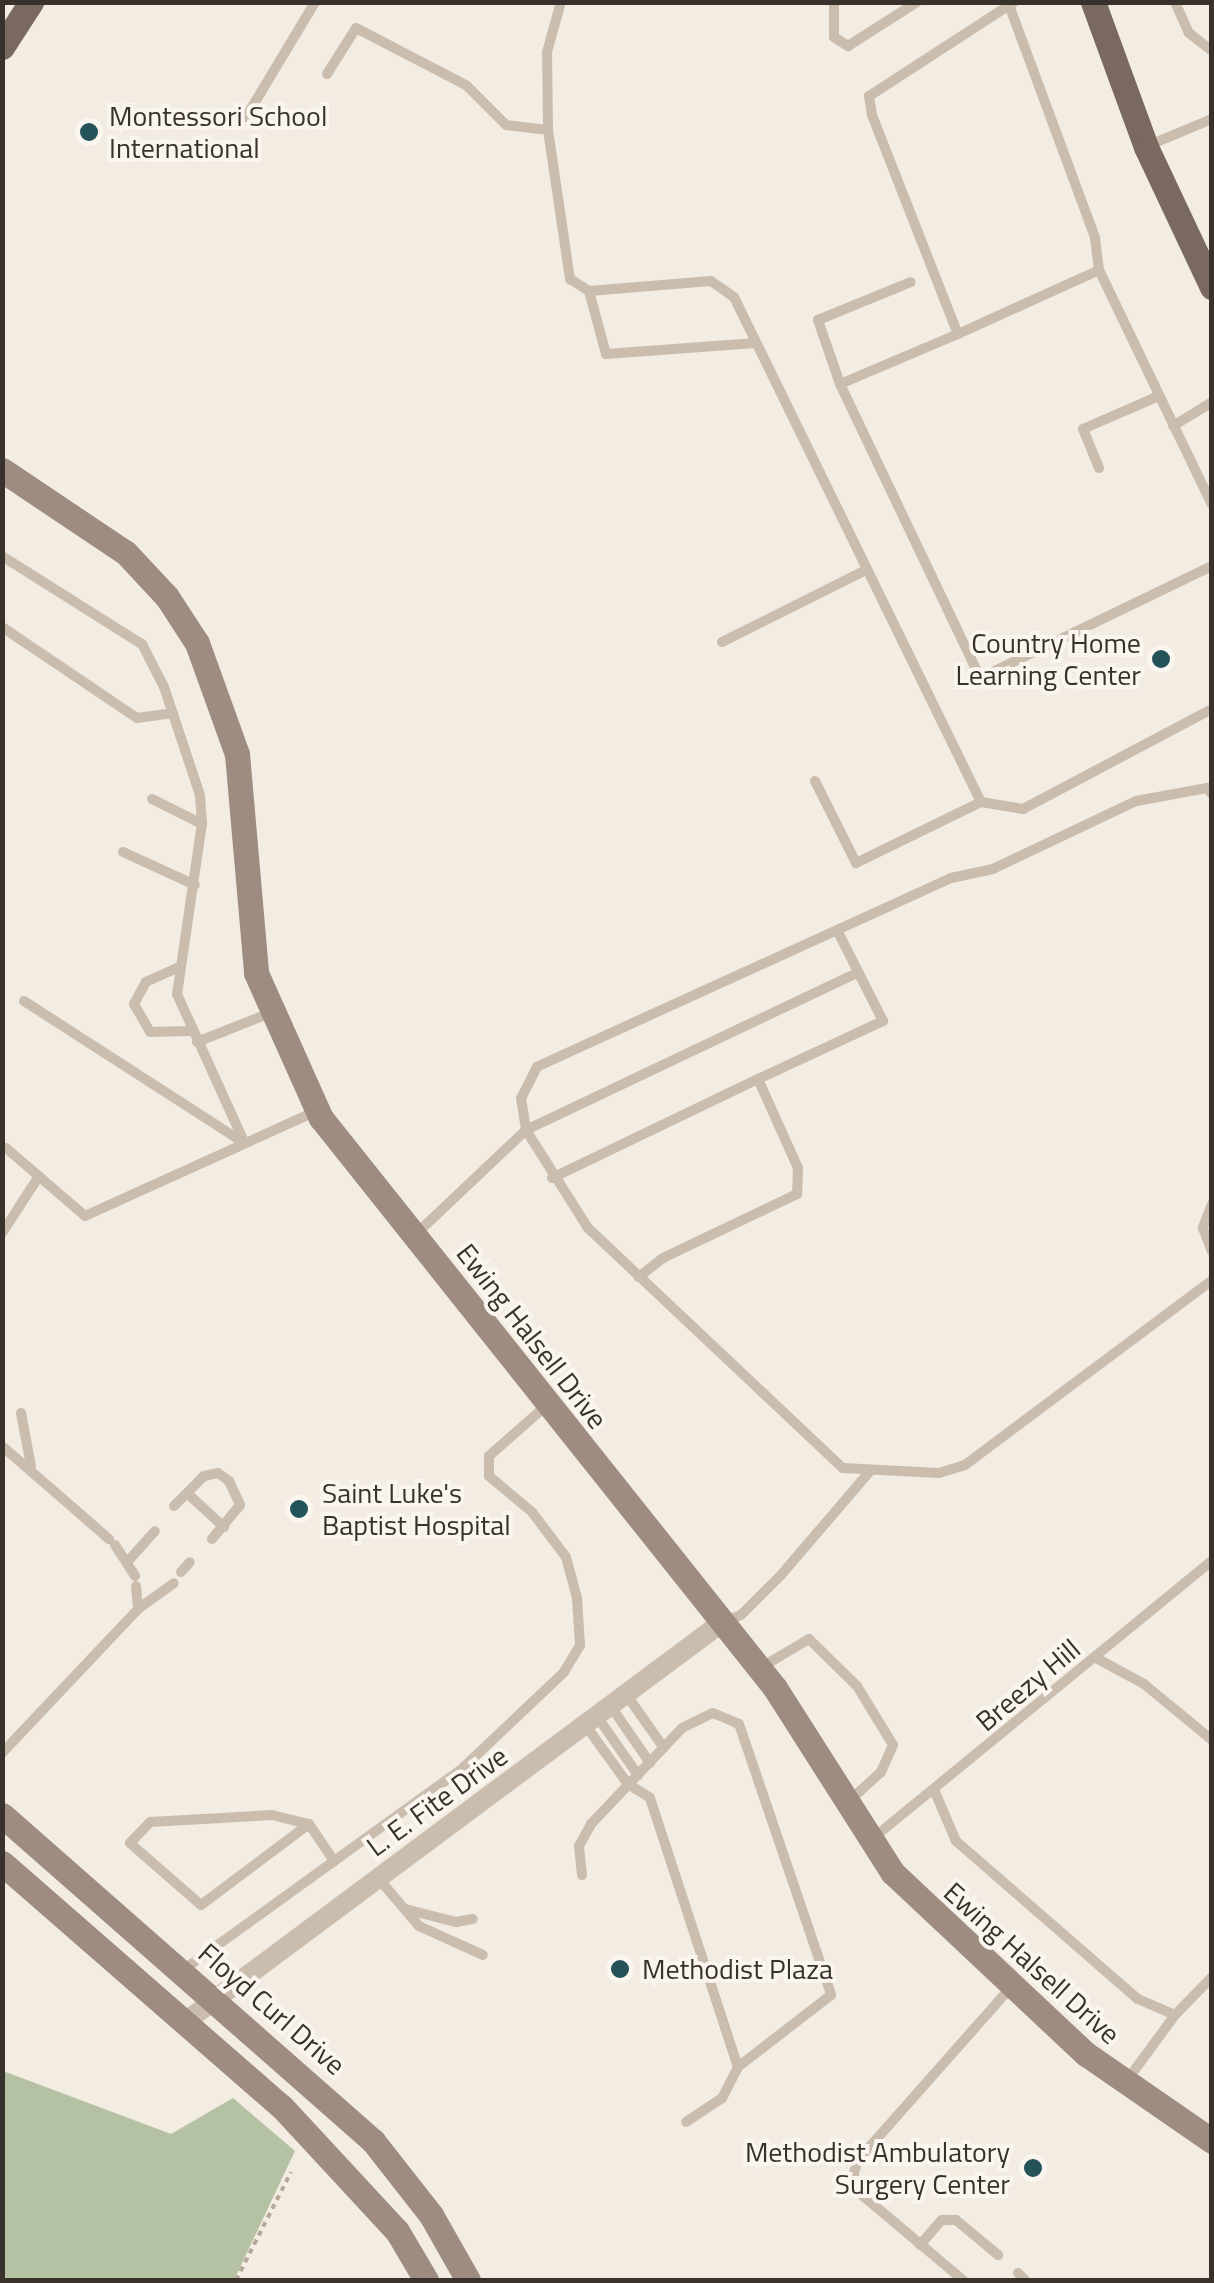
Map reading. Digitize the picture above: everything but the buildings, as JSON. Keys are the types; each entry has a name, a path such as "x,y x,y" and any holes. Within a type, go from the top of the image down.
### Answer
{"main road":[{"path":"2,47 32,2"},
{"path":"1092,2 1146,147 1212,287"}],"street":[{"name":"Ewing Halsell Drive","path":"2,470 126,553 167,596 197,643 237,754 248,935 270,1013 317,1111 759,1668 871,1840 926,1909 1124,2085 1212,2141"},
{"name":"L. E. Fite Drive","path":"185,2022 721,1623"},
{"name":"Floyd Curl Drive","path":"2,1815 312,2081 409,2185 468,2280"},
{"path":"2,1863 282,2107 377,2208 426,2280"},
{"path":"377,2208 409,2185"}],"lane":[{"path":"246,118 315,2"},
{"path":"562,2 548,52 548,130 570,278 588,291 606,354 756,343"},
{"path":"834,2 834,37 848,46 916,2"},
{"path":"1175,2 1189,33 1212,51"},
{"path":"958,334 869,96 1012,4 1095,238 1099,270 1212,505"},
{"path":"327,74 356,28 466,85 506,125 548,130"},
{"path":"1146,147 1212,119"},
{"path":"840,384 1099,270"},
{"path":"588,291 712,281 734,297 981,802"},
{"path":"912,282 818,320 840,384 980,678 1212,566"},
{"path":"1099,468 1083,429 1159,396"},
{"path":"1174,426 1212,402"},
{"path":"2,556 142,644 172,713 200,795 202,824 177,968 177,994 244,1142"},
{"path":"722,642 866,570"},
{"path":"2,626 137,718 172,713"},
{"path":"815,781 856,862 981,802 1023,809 1212,709"},
{"path":"1212,794 1207,788 1136,802 993,869 951,878 537,1067 520,1098 526,1130 552,1178 596,1237 842,1468 939,1473 964,1464 1212,1280"},
{"path":"152,799 202,824"},
{"path":"123,852 194,885"},
{"path":"552,1178 883,1021 837,930"},
{"path":"177,968 146,982 134,1004 150,1032 191,1031"},
{"path":"414,1235 526,1130 858,972"},
{"path":"24,1002 244,1142"},
{"path":"197,1042 270,1013"},
{"path":"639,1277 663,1258 797,1194 798,1168 758,1079"},
{"path":"6,1148 85,1216 317,1111"},
{"path":"2,1233 39,1176"},
{"path":"1212,1204 1202,1228 1212,1251"},
{"path":"182,1971 334,1861 528,1711 580,1645 578,1598 566,1557 532,1512 489,1476 489,1456 548,1404"},
{"path":"21,1413 31,1468"},
{"path":"2,1446 31,1468 128,1561 136,1581 138,1609"},
{"path":"721,1623 743,1613 871,1470"},
{"path":"174,1506 204,1476 230,1481 240,1505 212,1539"},
{"path":"188,1494 224,1527"},
{"path":"128,1561 155,1531"},
{"name":"Breezy Hill","path":"871,1840 935,1792 1212,1561"},
{"path":"181,1572 190,1562"},
{"path":"2,1753 138,1609 174,1582"},
{"path":"759,1668 809,1640 857,1686 892,1746 882,1772 848,1802"},
{"path":"1096,1658 1144,1684 1212,1740"},
{"path":"606,1712 664,1748"},
{"path":"606,1712 650,1763"},
{"path":"606,1712 638,1775"},
{"path":"606,1712 628,1784 650,1798 738,2067"},
{"path":"582,1875 579,1846 628,1784 664,1748 699,1717 727,1714 739,1724 832,1994 738,2067 722,2098 686,2122"},
{"path":"935,1792 956,1841 1138,1999 1175,2015"},
{"path":"308,1824 201,1905 130,1842 150,1822 272,1815 308,1824 334,1861"},
{"path":"378,1878 404,1909 436,1936 482,1955"},
{"path":"404,1909 456,1922 473,1918"},
{"path":"1124,2085 1175,2015 1212,1977"},
{"path":"963,2280 856,2190 856,2166 1012,1986"},
{"path":"920,2245 942,2220 956,2220 998,2255"}],"path":[{"path":"236,2280 290,2172"}],"green space":[{"path":"3,2071 171,2134 233,2098 295,2151 234,2280 3,2280"}],"place":[{"name":"Montessori School International","path":"89,132"},
{"name":"Country Home Learning Center","path":"1161,659"},
{"name":"Saint Luke's Baptist Hospital","path":"299,1509"},
{"name":"Methodist Plaza","path":"620,1969"},
{"name":"Methodist Ambulatory Surgery Center","path":"1033,2168"}]}
